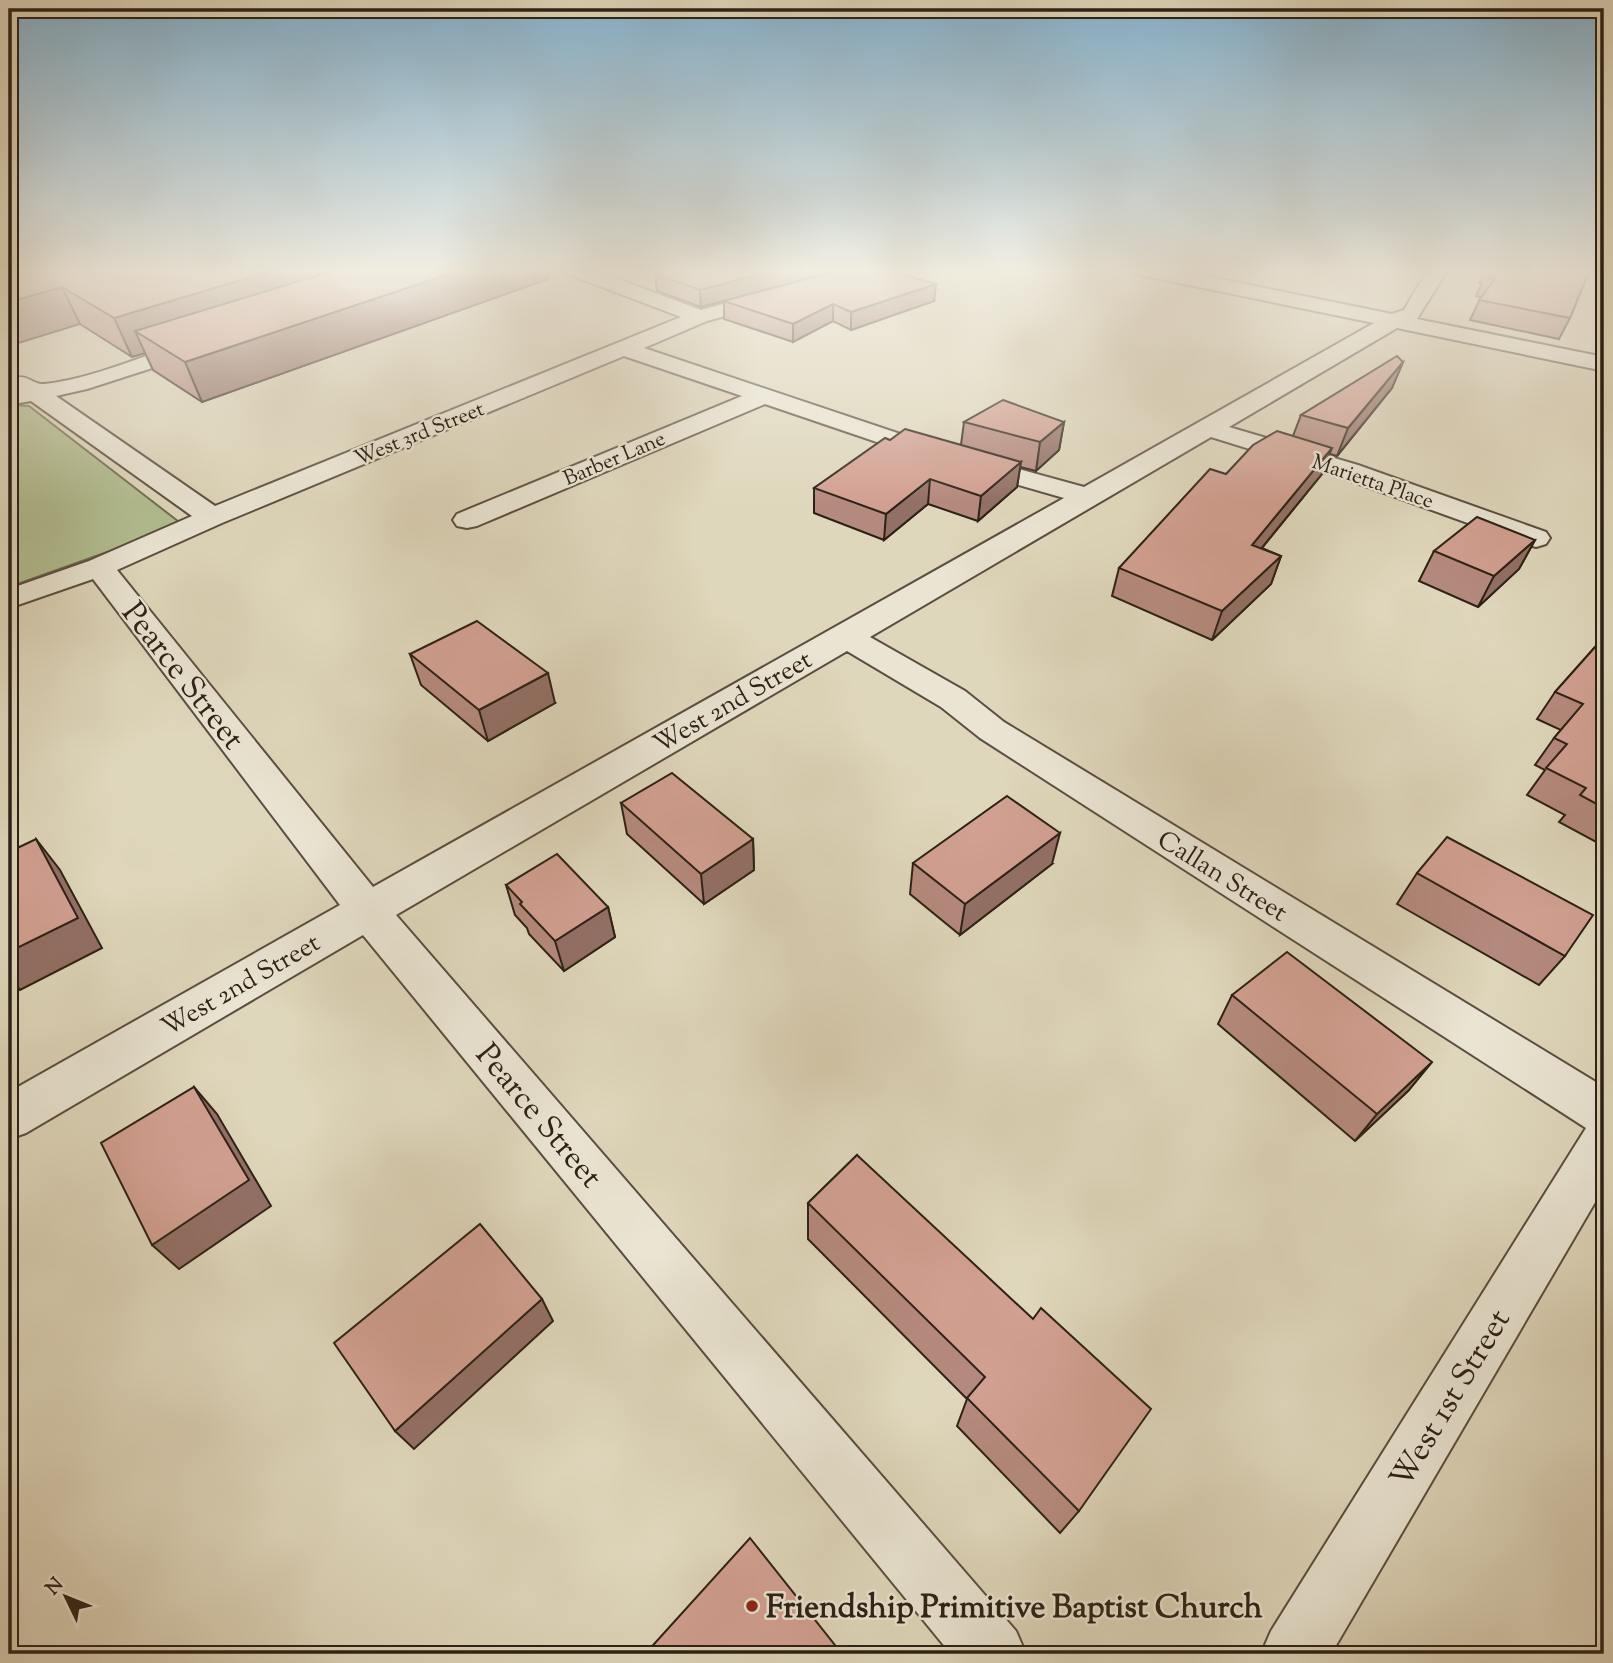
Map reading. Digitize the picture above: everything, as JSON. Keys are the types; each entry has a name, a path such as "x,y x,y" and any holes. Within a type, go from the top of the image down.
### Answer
{"street":[{"path":"9,398 79,384 197,347"},
{"name":"West 3rd Street","path":"9,599 99,567 212,517 631,347"},
{"name":"West 2nd Street","path":"9,1117 1349,347"},
{"path":"1519,347 1604,364"},
{"path":"625,349 930,452 1087,496"},
{"path":"9,373 212,517"},
{"name":"Barber Lane","path":"467,520 761,397"},
{"name":"Marietta Place","path":"1208,428 1349,471 1536,538"},
{"name":"Pearce Street","path":"99,567 368,911 993,1654"},
{"name":"Callan Street","path":"844,636 953,698 992,730 1604,1112"},
{"name":"West 1st Street","path":"1294,1654 1604,1142"}],"green space":[{"path":"9,405 29,406 183,525 9,587"}],"building":[{"path":"160,347 231,347 185,362"},
{"path":"1397,356 1403,362 1348,428 1301,415"},
{"path":"1003,400 1064,422 1040,442 964,422"},
{"path":"905,429 1021,462 981,496 930,479 886,514 814,488 885,438 890,440"},
{"path":"1277,431 1332,448 1252,545 1281,556 1222,611 1119,568 1210,469 1226,474 1253,445"},
{"path":"1477,517 1535,540 1494,576 1434,551"},
{"path":"477,621 548,673 479,710 410,654"},
{"path":"1604,637 1604,808 1580,795 1586,788 1546,768 1567,744 1554,738 1583,704 1555,692"},
{"path":"672,773 753,839 701,874 621,803"},
{"path":"1007,796 1060,833 965,904 913,863"},
{"path":"1447,837 1593,915 1565,956 1417,873"},
{"path":"36,839 78,918 9,952 9,852"},
{"path":"557,854 608,907 555,941 506,885"},
{"path":"1287,952 1432,1062 1377,1114 1232,995"},
{"path":"194,1087 249,1180 152,1245 101,1143"},
{"path":"857,1155 1033,1319 1041,1308 1151,1409 1079,1511 967,1398 985,1377 808,1203"},
{"path":"480,1224 542,1299 395,1431 334,1343"},
{"name":"Friendship Primitive Baptist Church","path":"750,1538 842,1654 645,1654"}],"place":[{"name":"Friendship Primitive Baptist Church","path":"752,1606"}]}
